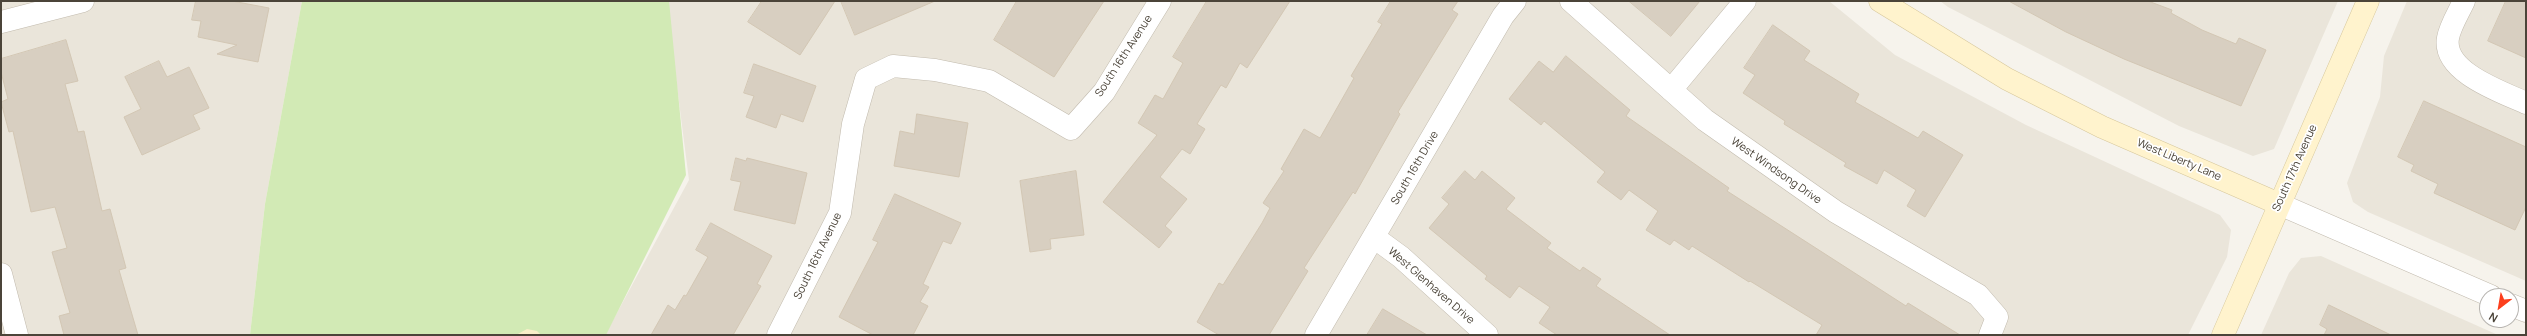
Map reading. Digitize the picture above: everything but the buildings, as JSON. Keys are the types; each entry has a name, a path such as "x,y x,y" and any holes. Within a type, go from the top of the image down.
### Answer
{"street":[{"path":"1,22 83,1"},
{"name":"South 16th Avenue","path":"781,334 840,213 854,124 866,79 893,66 934,70 989,81 1072,129 1104,92 1160,1"},
{"name":"South 16th Drive","path":"1316,335 1375,238 1503,16 1515,1"},
{"name":"West Windsong Drive","path":"1571,1 1705,120 1769,168 1836,212 1978,295 1994,326"},
{"path":"1671,90 1745,1"},
{"name":"West Liberty Lane","path":"1880,1 2007,79 2102,127 2479,291"},
{"name":"South 17th Avenue","path":"2223,335 2368,1"},
{"path":"2464,1 2448,38 2453,59 2472,78 2526,103"},
{"name":"West Glenhaven Drive","path":"1375,238 1401,257 1488,335"},
{"path":"1,274 18,335"}],"shaded area":[{"path":"1,1 302,1 265,204 250,335 1,335"},
{"path":"666,1 1829,1 1895,55 2026,125 2220,215 2231,230 2227,257 2188,335 605,335 689,180"},
{"path":"1940,1 2338,1 2274,149 2253,156 2179,126 1948,7"},
{"path":"2407,1 2526,1 2526,281 2368,212 2353,202 2347,183 2380,97 2384,56"},
{"path":"2321,256 2479,327 2479,328 2498,335 2261,335 2289,273 2301,258"}],"green space":[{"path":"302,1 669,1 686,175 606,335 250,335 265,204"}],"sand":[{"path":"527,329 537,331 541,335 516,335"}]}
